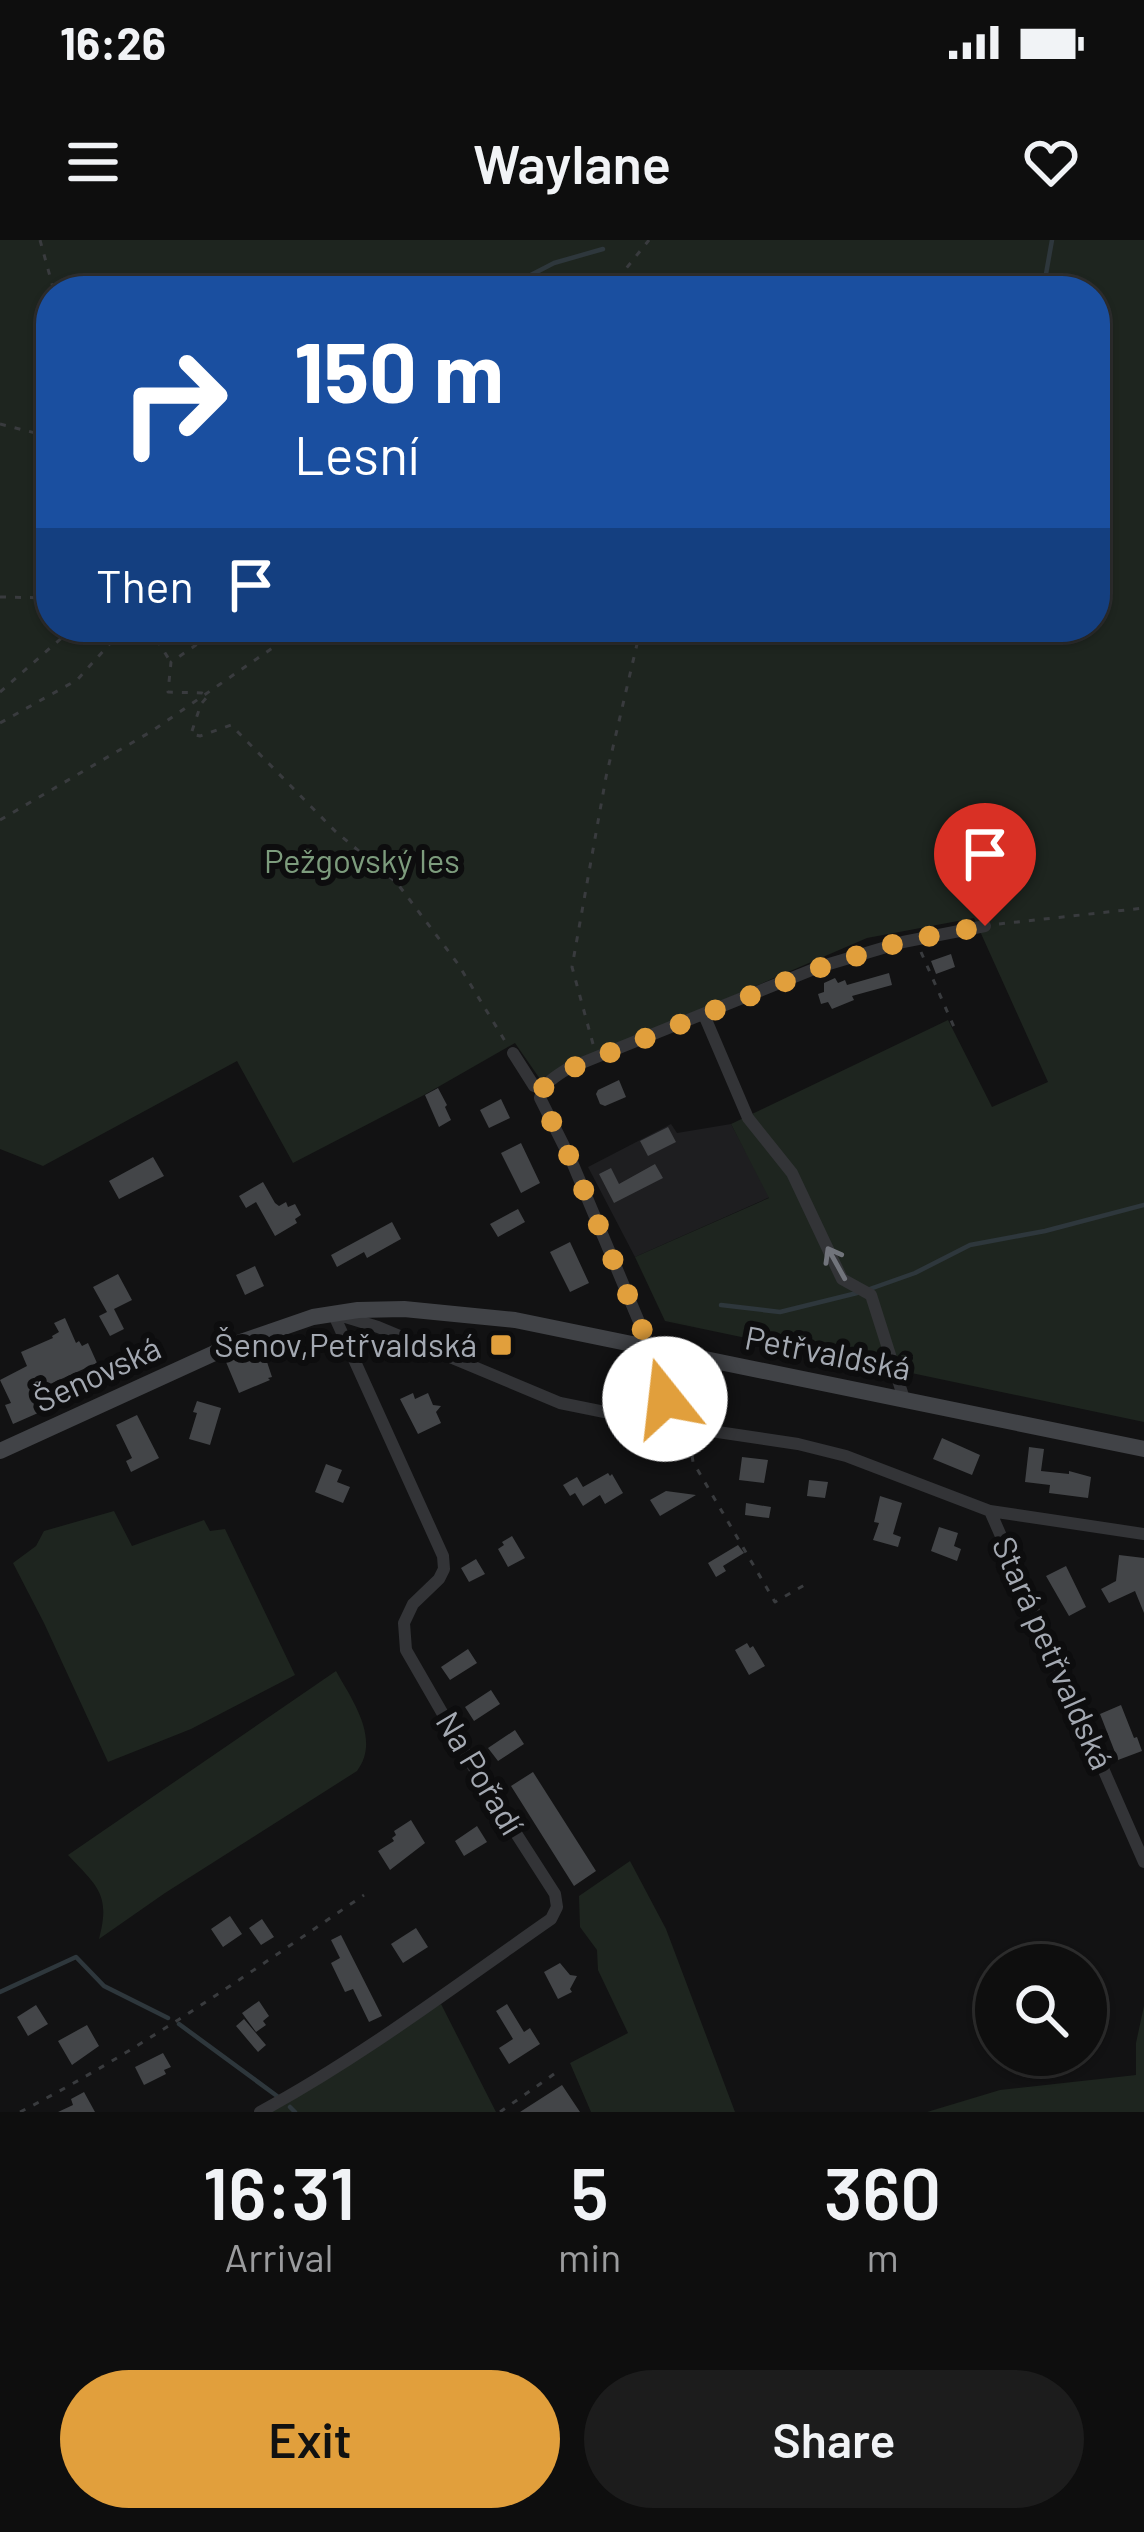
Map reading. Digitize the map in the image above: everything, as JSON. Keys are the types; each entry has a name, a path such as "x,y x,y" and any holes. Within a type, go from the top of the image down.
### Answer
{"main road":[{"name":"Petřvaldská","path":"286,1325 333,1313 404,1309 476,1315 1144,1449"},
{"name":"Šenovská","path":"0,1451 212,1353 286,1325"}],"street":[{"path":"664,1424 666,1375 540,1098 542,1089 567,1070 596,1057 819,968 916,939 985,926"},
{"path":"704,1015 748,1118 792,1173 842,1279 871,1295 904,1399"},
{"path":"513,1053 534,1086 542,1089"},
{"name":"Stará petřvaldská","path":"333,1313 560,1403 798,1444 846,1456 990,1510 1144,1534"},
{"name":"Na Pořadí","path":"260,2112 533,1932 551,1919 557,1907 555,1894 406,1650 404,1623 413,1604 445,1569 443,1556 333,1313"},
{"name":"Stará petřvaldská","path":"990,1510 1144,1862"}],"path":[{"path":"40,240 50,276"},
{"path":"620,276 649,240"},
{"path":"0,424 36,433"},
{"path":"0,597 36,598"},
{"path":"0,692 57,642"},
{"path":"0,723 77,680 111,642"},
{"path":"158,642 171,665 167,692 208,697 191,734 200,736 231,724 334,831 397,883 458,964 513,1053"},
{"path":"171,665 201,642"},
{"path":"0,820 152,731 281,642"},
{"path":"596,1057 572,967 606,777 638,642"},
{"path":"985,926 1144,908"},
{"path":"916,939 954,1027"},
{"path":"688,1428 693,1462 775,1602 808,1583"},
{"path":"20,2112 89,2077 364,1895"},
{"path":"500,2112 557,2072"}],"shaded area":[{"path":"671,1124 677,1133 731,1124 770,1197 635,1257 588,1167"}],"green space":[{"name":"Pežgovský les","path":"0,240 1144,240 1144,1422 665,1321 635,1257 769,1198 731,1124 948,1020 992,1107 1048,1082 974,918 867,938 540,1079 515,1043 293,1163 237,1061 43,1166 0,1149"},
{"path":"114,1511 132,1546 204,1520 210,1531 225,1529 295,1675 191,1729 108,1762 13,1563 36,1546 44,1531"},
{"path":"336,1671 365,1733 364,1759 357,1771 99,1939 103,1911 99,1892 68,1855"},
{"path":"630,1861 666,1929 735,2112 591,2112 570,2063 628,2033 598,1970 597,1950 580,1927 579,1896"},
{"path":"441,2004 496,2112 261,2112"},
{"path":"1144,2006 1144,2112 927,2112 1000,2090 1136,2075 1136,2043"}],"building":[{"path":"951,954 955,967 936,974 931,961"},
{"path":"889,973 892,985 852,996 854,1000 832,1009 828,1002 821,1004 818,994 824,992 824,983 835,978 847,985"},
{"path":"619,1080 626,1097 600,1104 598,1090"},
{"path":"438,1088 451,1120 439,1127 425,1095"},
{"path":"501,1099 510,1118 489,1128 480,1110"},
{"path":"668,1127 676,1142 648,1156 640,1141"},
{"path":"521,1143 540,1183 521,1193 501,1153"},
{"path":"153,1157 164,1176 119,1199 109,1181"},
{"path":"655,1164 663,1178 614,1203 599,1174 611,1168 619,1184"},
{"path":"263,1182 275,1203 295,1204 301,1215 297,1223 275,1236 256,1202 246,1208 239,1196"},
{"path":"518,1209 525,1222 498,1237 490,1224"},
{"path":"392,1222 401,1239 367,1258 364,1252 337,1267 331,1255"},
{"path":"570,1242 589,1283 570,1292 550,1252"},
{"path":"255,1266 264,1286 245,1295 236,1275"},
{"path":"118,1274 132,1300 114,1309 124,1329 110,1336 99,1316 107,1312 93,1287"},
{"path":"65,1318 76,1343 88,1343 97,1363 30,1393 38,1413 13,1424 5,1405 11,1403 0,1380 27,1366 21,1352 53,1338 59,1332 54,1323"},
{"path":"271,1345 276,1358 267,1362 270,1380 239,1393 226,1362"},
{"path":"413,1393 415,1399 428,1393 433,1405 441,1406 436,1412 441,1423 418,1434 400,1399"},
{"path":"197,1401 221,1408 210,1445 189,1439"},
{"path":"137,1415 159,1458 131,1472 126,1461 132,1458 116,1425"},
{"path":"942,1438 980,1455 972,1475 933,1459"},
{"path":"1029,1447 1044,1449 1041,1471 1091,1477 1088,1498 1049,1493 1050,1485 1025,1482"},
{"path":"742,1457 768,1460 764,1483 739,1480"},
{"path":"326,1464 342,1470 337,1482 350,1487 343,1503 315,1492"},
{"path":"608,1473 623,1493 605,1504 600,1495 583,1506 563,1485 577,1477 583,1487"},
{"path":"809,1480 828,1482 825,1498 807,1496"},
{"path":"666,1491 696,1495 660,1516 650,1500"},
{"path":"880,1496 902,1503 893,1534 901,1537 898,1547 873,1540"},
{"path":"746,1503 771,1507 769,1518 745,1515"},
{"path":"939,1527 958,1533 957,1561 931,1551"},
{"path":"512,1536 525,1558 508,1567 498,1549"},
{"path":"738,1545 744,1553 723,1566 726,1571 716,1577 708,1563"},
{"path":"1119,1555 1144,1558 1144,1613 1135,1591 1109,1603 1101,1589 1116,1581"},
{"path":"476,1559 485,1574 469,1582 461,1568"},
{"path":"1066,1566 1086,1607 1069,1616 1046,1576"},
{"path":"747,1643 765,1666 749,1675 735,1650"},
{"path":"468,1649 477,1663 450,1680 441,1667"},
{"path":"491,1690 500,1704 474,1721 465,1707"},
{"path":"1121,1705 1142,1751 1118,1760 1100,1714"},
{"path":"515,1730 524,1744 498,1761 488,1748"},
{"path":"533,1772 596,1871 574,1886 511,1786"},
{"path":"411,1820 425,1843 390,1870 378,1851 394,1841 394,1831"},
{"path":"477,1826 487,1842 464,1856 455,1841"},
{"path":"230,1916 242,1934 223,1947 211,1929"},
{"path":"262,1919 274,1937 261,1945 249,1928"},
{"path":"416,1928 428,1947 403,1963 391,1944"},
{"path":"341,1935 382,2016 369,2022 353,1989 345,1992 331,1963 340,1958 331,1940"},
{"path":"560,1963 577,1976 572,1992 558,1999 544,1972"},
{"path":"259,2001 269,2016 256,2032 242,2013"},
{"path":"507,2004 524,2032 530,2028 540,2044 509,2064 499,2048 513,2039 496,2011"},
{"path":"36,2005 48,2024 28,2036 17,2017"},
{"path":"244,2019 266,2045 258,2052 236,2026"},
{"path":"87,2025 99,2046 72,2065 58,2041"},
{"path":"163,2053 171,2067 144,2085 135,2067"},
{"path":"562,2085 580,2112 520,2112"},
{"path":"84,2092 95,2112 58,2112 73,2105 71,2099"}],"waterway":[{"path":"1046,276 1052,240"},
{"path":"529,276 554,263 603,249"},
{"path":"867,1290 915,1273 970,1245 1144,1205"},
{"path":"721,1305 780,1312 857,1293"},
{"path":"0,1992 76,1957 104,1986 168,2018"},
{"path":"179,2024 277,2096"},
{"path":"290,2107 295,2112"}],"place":[{"name":"Šenov,Petřvaldská","path":"501,1345"}],"route":[{"path":"665,1399 666,1375 540,1098 542,1089 553,1078 596,1057 819,968 903,941 985,926"}]}
